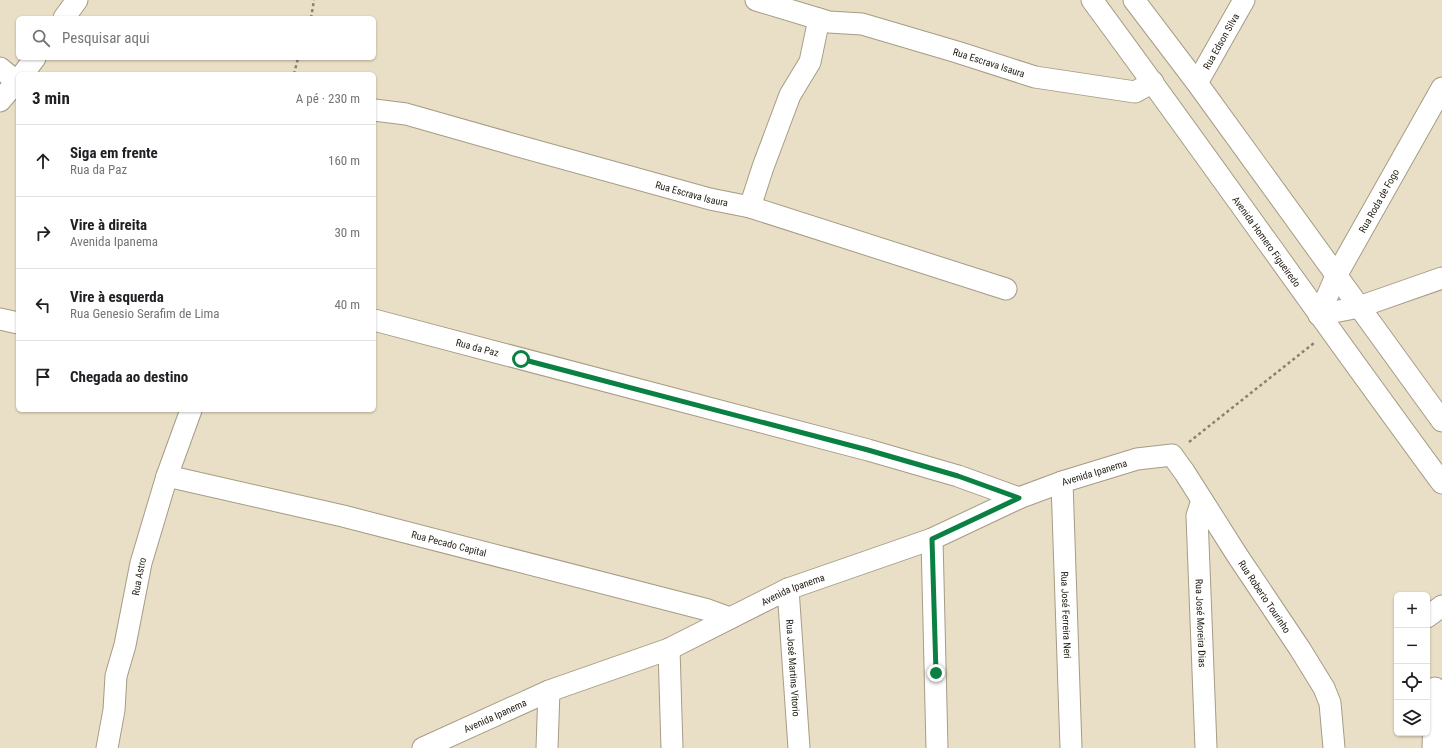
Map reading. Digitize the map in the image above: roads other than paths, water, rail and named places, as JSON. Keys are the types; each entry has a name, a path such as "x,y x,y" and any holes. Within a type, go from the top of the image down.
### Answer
{"street":[{"path":"65,16 77,0"},
{"name":"Rua Escrava Isaura","path":"756,0 829,22 862,24 1035,76 1135,92 1153,82"},
{"name":"Avenida Homero Figueiredo","path":"1092,0 1153,82 1325,323 1442,483"},
{"path":"1134,0 1197,83 1442,421"},
{"name":"Rua Edson Silva","path":"1197,83 1244,0"},
{"path":"750,207 763,167 790,95 810,62 819,19"},
{"path":"24,72 33,60"},
{"path":"0,68 16,77"},
{"path":"0,101 16,82"},
{"name":"Rua Roda de Fogo","path":"1325,323 1336,276 1442,88"},
{"name":"Rua Escrava Isaura","path":"376,110 406,114 710,199 750,207 1006,289"},
{"path":"1325,323 1359,307 1442,278"},
{"path":"0,319 16,323"},
{"name":"Rua da Paz","path":"376,321 868,450 958,476 1019,498"},
{"name":"Rua Astro","path":"107,748 114,710 116,676 125,646 141,563 167,476 190,412"},
{"name":"Avenida Ipanema","path":"423,748 548,691 670,649 788,589 932,539 1019,498 1062,482 1137,459 1178,450"},
{"name":"Rua Roberto Tourinho","path":"1178,450 1202,500 1324,688 1330,703 1334,748"},
{"name":"Rua Pecado Capital","path":"167,476 350,518 708,610 730,618"},
{"name":"Rua José Ferreira Neri","path":"1062,482 1071,748"},
{"name":"Rua José Moreira Dias","path":"1202,500 1197,516 1206,748"},
{"path":"932,539 937,748"},
{"name":"Rua José Martins Vitorio","path":"788,589 799,748"},
{"path":"1430,615 1442,606"},
{"path":"670,649 672,748"},
{"path":"1433,748 1435,687"},
{"path":"547,748 548,691"}]}
